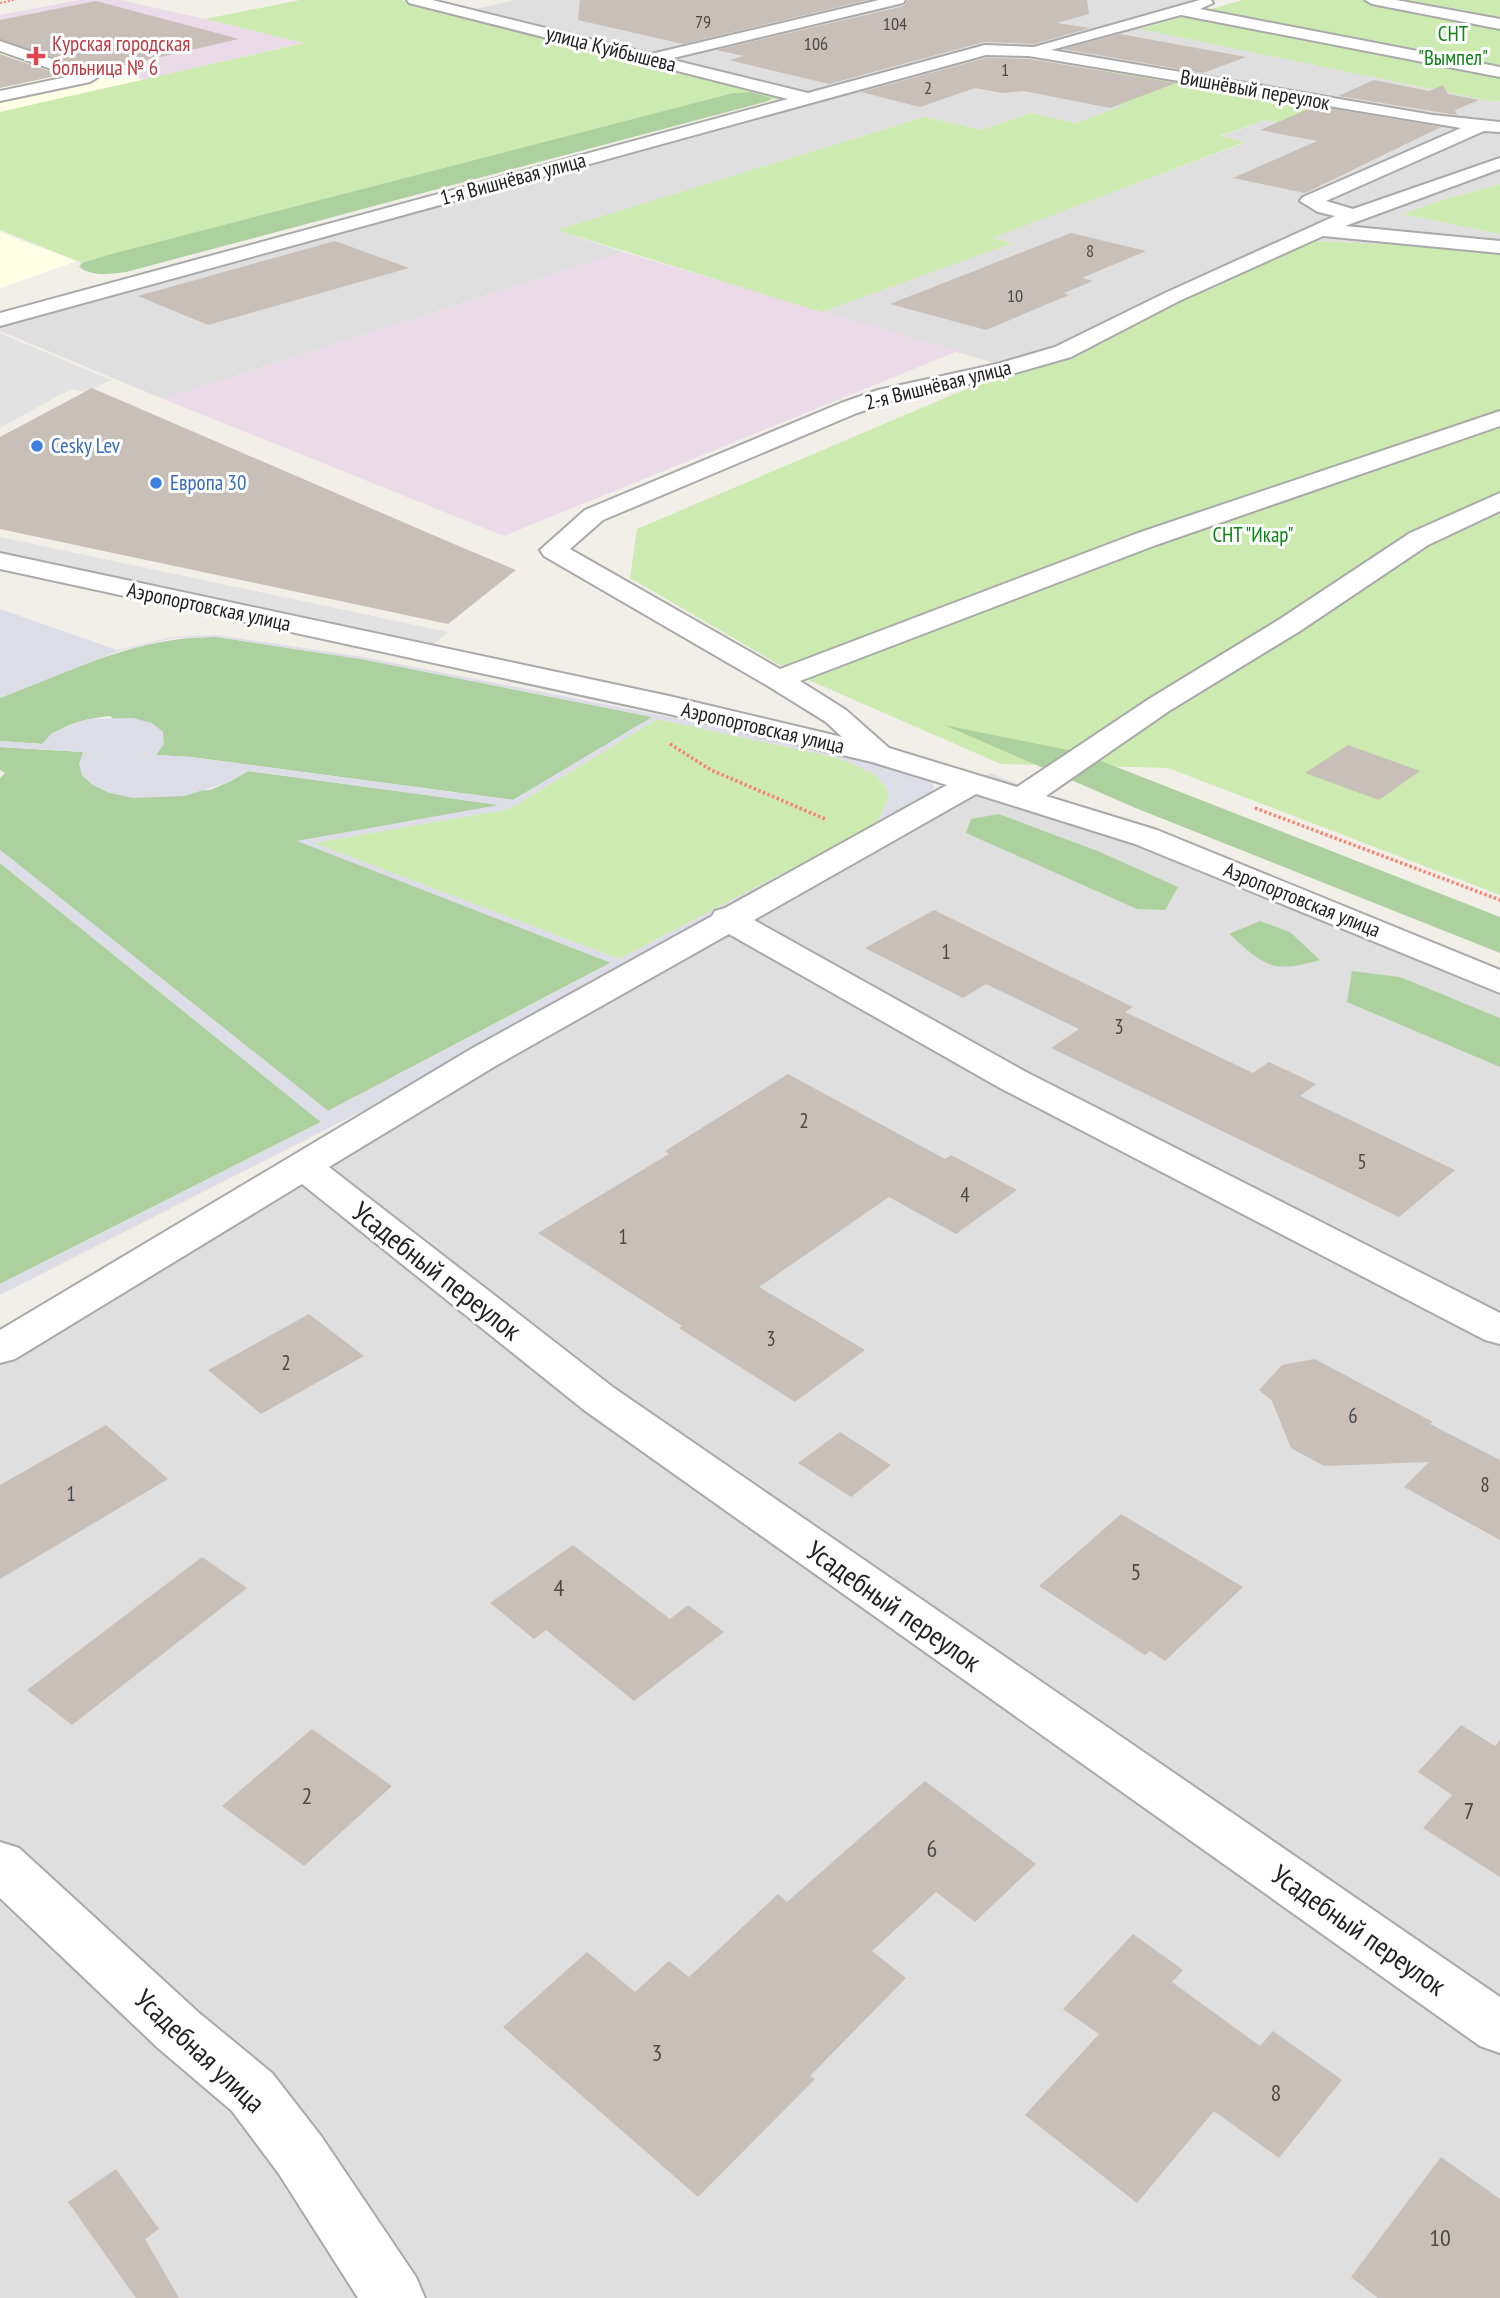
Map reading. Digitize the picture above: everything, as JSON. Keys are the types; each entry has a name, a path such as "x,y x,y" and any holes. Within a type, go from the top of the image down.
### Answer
{"street":[{"name":"улица Куйбышева","path":"414,0 807,98"},
{"path":"1029,51 1214,0"},
{"path":"1372,0 1500,24"},
{"path":"652,59 888,1"},
{"path":"453,10 490,2"},
{"path":"1181,9 1500,72"},
{"path":"0,46 90,77 0,96"},
{"name":"1-я Вишнёвая улица","path":"0,320 985,50 1029,51"},
{"name":"Вишнёвый переулок","path":"1029,51 1433,120 1491,126"},
{"path":"1354,215 1325,208 1310,201 1491,126"},
{"name":"2-я Вишнёвая улица","path":"881,755 836,716 553,550 594,515 849,408 886,395 1001,370 1062,352 1318,230 1500,163"},
{"path":"1318,230 1500,247"},
{"path":"778,680 1147,539 1500,418"},
{"path":"1022,798 1158,705 1290,625 1419,538 1500,501"},
{"name":"Аэропортовская улица","path":"0,561 669,705 881,755 1146,837 1500,982"},
{"path":"0,1349 484,1057 727,918 974,783"},
{"path":"727,918 834,983 1168,1163 1301,1227 1500,1330"},
{"name":"Усадебный переулок","path":"302,1165 599,1399 1500,2028"},
{"name":"Усадебная улица","path":"0,1864 178,2030 252,2092 300,2155 394,2298"}],"path":[{"path":"0,3 14,0"},
{"path":"669,705 660,722 672,747 711,770 874,839"},
{"path":"1255,808 1500,900"}],"shaded area":[{"path":"79,0 121,0 306,42 144,80 0,31 0,15"},
{"path":"515,0 1206,0 1119,24 1495,102 1500,100 1500,184 1404,214 1500,234 1500,253 1011,368 821,312 1011,243 990,238 1244,143 1219,137 1265,120 1301,126 1341,108 1126,105 1076,123 1031,113 981,130 924,117 558,230 623,252 163,399 0,331 0,319 795,96 459,13"},
{"name":"Курская городская больница № 6","path":"0,31 144,80 0,112"},
{"path":"0,232 14,238 77,261 0,288"},
{"path":"623,252 958,351 504,536 163,399"},
{"path":"0,333 111,380 85,392 71,389 0,428"},
{"path":"0,537 448,632 434,644 0,552"},
{"path":"0,609 117,650 173,637 217,635 363,657 849,752 930,778 934,787 930,795 888,824 376,1104 0,1295 0,1284 321,1122 0,863 0,850 328,1111 611,963 297,841 499,805 248,771 231,781 185,796 133,798 110,793 93,785 82,775 79,764 83,752 0,747 0,741 42,744 52,733 88,719 133,718 152,723 163,732 164,744 156,755 191,757 513,800 652,717 361,659 217,637 174,638 119,651 0,698","holes":["657,719 839,758 874,774 885,785 889,797 878,821 860,833 619,959 314,843 509,809"]},
{"path":"990,773 1500,978 1500,2298 0,2298 0,1327"}],"green space":[{"path":"300,0 401,0 787,96 765,102 771,98 751,92 733,93 82,263 0,230 0,112 304,43 205,19"},
{"name":"СНТ \"Вымпел\"","path":"1243,0 1500,0 1500,100 1495,102 1140,29"},
{"path":"1106,70 1343,109 1301,126 1265,120 1220,136 1245,142 992,238 1013,243 821,312 557,230 924,117 981,130 1031,113 1076,123 1125,105 1050,91"},
{"path":"751,92 772,98 126,272 96,274 79,267 82,263 111,254 733,93"},
{"path":"1500,184 1500,234 1403,214 1439,201"},
{"name":"СНТ \"Икар\"","path":"1314,241 1443,247 1500,253 1500,895 1168,768 1001,764 797,675 630,578 637,529"},
{"path":"217,637 361,659 653,717 513,800 191,757 155,755 110,716 73,724 42,744 0,741 0,698 79,666 133,648 188,638"},
{"path":"657,719 839,758 874,774 885,785 889,797 878,821 860,833 619,959 312,843 509,809"},
{"path":"944,725 1078,752 1500,917 1500,953 1138,809"},
{"path":"0,747 83,752 82,775 93,785 110,793 210,790 248,771 502,805 299,841 612,962 328,1111 0,850 0,778 5,773 0,770"},
{"path":"999,814 1100,852 1178,887 1165,910 1137,909 966,833 971,819"},
{"path":"0,863 321,1122 0,1284"},
{"path":"1260,921 1290,932 1320,960 1290,966 1270,964 1252,954 1229,934"},
{"path":"1352,971 1400,977 1500,1018 1500,1067 1347,1002"}],"building":[{"path":"580,0 868,0 683,44 578,20"},
{"path":"908,0 1087,0 1089,14 1057,23 1090,28 1034,44 984,42 829,84 729,60 744,56 716,50 904,6"},
{"path":"96,1 239,39 125,65 118,63 89,69 0,39 0,20"},
{"path":"1120,34 1246,57 1203,73 1063,49"},
{"path":"0,54 61,75 0,88"},
{"path":"986,58 1029,59 1176,83 1110,108 1024,91 1003,93 975,88 920,107 861,92"},
{"path":"1374,80 1429,91 1443,85 1448,94 1479,100 1455,110 1457,115 1338,96"},
{"path":"1315,106 1441,127 1305,193 1233,178 1317,141 1260,130"},
{"path":"1071,233 1146,251 1082,278 1093,281 1064,293 1069,295 986,330 890,304"},
{"path":"335,241 409,268 208,325 138,296"},
{"name":"Европа 30","path":"92,388 516,570 448,624 0,529 0,437"},
{"path":"1348,745 1420,771 1379,800 1305,773"},
{"path":"934,910 1133,1007 1125,1012 1253,1073 1269,1062 1316,1084 1300,1096 1455,1170 1399,1217 1051,1048 1079,1029 986,984 963,998 865,948"},
{"path":"788,1074 945,1159 951,1155 1017,1190 956,1234 889,1197 759,1287 865,1350 795,1402 538,1233 669,1154 665,1151"},
{"path":"309,1314 364,1356 261,1414 208,1370"},
{"path":"1315,1359 1500,1460 1500,1540 1404,1487 1429,1462 1324,1466 1291,1448 1272,1401 1259,1390 1282,1365"},
{"path":"106,1425 168,1479 0,1579 0,1485"},
{"path":"840,1432 891,1465 851,1497 798,1463"},
{"path":"1121,1514 1243,1587 1165,1661 1150,1651 1145,1655 1039,1586"},
{"path":"573,1545 670,1619 688,1605 724,1632 634,1701 546,1630 534,1639 490,1603"},
{"path":"202,1557 247,1588 72,1725 27,1690"},
{"path":"1461,1725 1495,1746 1500,1740 1500,1877 1423,1828 1452,1795 1418,1772"},
{"path":"312,1729 392,1786 304,1866 222,1806"},
{"path":"925,1781 1036,1864 975,1922 936,1892 872,1951 906,1978 810,2076 815,2079 698,2197 503,2027 587,1952 635,1992 669,1961 689,1977 778,1894 787,1902"},
{"path":"1133,1934 1183,1970 1172,1982 1260,2046 1273,2031 1342,2080 1279,2158 1214,2111 1137,2203 1025,2115 1099,2034 1063,2009"},
{"path":"1441,2157 1500,2199 1500,2298 1378,2298 1351,2277"},
{"path":"116,2169 159,2229 145,2239 179,2298 136,2298 68,2202"}],"place":[{"name":"Курская городская больница № 6","path":"36,56"},
{"name":"Cesky Lev","path":"37,446"},
{"name":"Европа 30","path":"156,483"}]}
